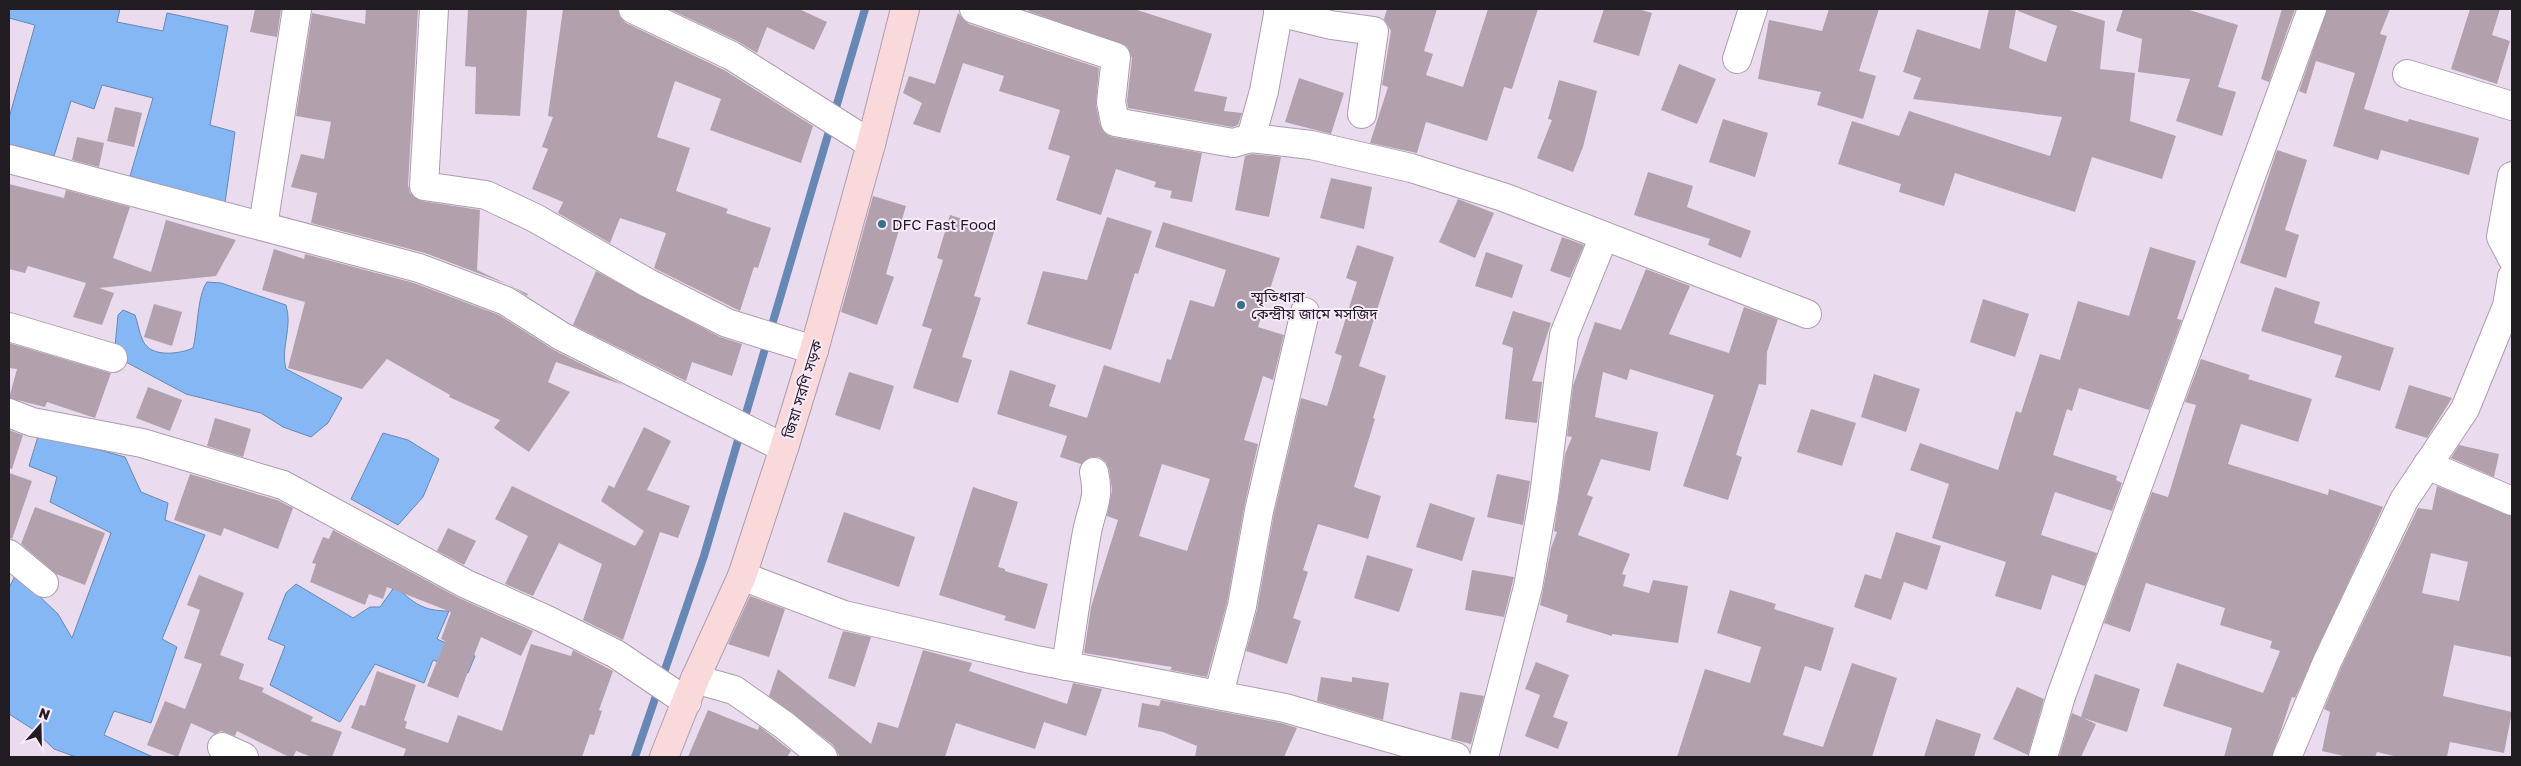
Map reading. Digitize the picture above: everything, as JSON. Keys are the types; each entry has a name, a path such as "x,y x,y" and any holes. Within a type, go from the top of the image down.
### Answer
{"main road":[{"name":"জিয়া সরণি সড়ক","path":"664,757 691,690 742,576 784,448 814,350 871,144 905,9"}],"street":[{"path":"263,226 297,9"},
{"path":"434,9 424,186 486,195 535,218 648,283 719,319 814,350"},
{"path":"633,9 732,56 871,144"},
{"path":"974,9 1116,58 1111,102 1115,122 1233,143 1251,138 1311,145 1411,168 1503,197 1807,314"},
{"path":"1737,59 1753,9"},
{"path":"2043,757 2061,696 2312,9"},
{"path":"1251,138 1264,90 1279,10 1331,25 1374,31 1362,114"},
{"path":"2407,74 2512,106"},
{"path":"9,159 419,268 506,301 560,336 784,448"},
{"path":"2508,245 2512,176"},
{"path":"1484,757 1528,587 1544,496 1564,335 1604,236"},
{"path":"2287,757 2327,662 2404,500 2465,409 2507,306 2512,277"},
{"path":"1219,694 1242,606 1259,511 1305,312"},
{"path":"9,327 113,358"},
{"path":"9,413 32,422 142,443 283,485 466,584 543,618 691,690 734,690 784,725 823,757"},
{"path":"2427,465 2512,501"},
{"path":"1066,666 1087,530 1098,490 1094,472"},
{"path":"9,554 44,583"},
{"path":"742,576 844,614 1066,666 1286,708 1456,757"}],"water":[{"path":"9,9 120,9 117,22 163,31 167,13 228,26 210,125 235,132 225,203 130,176 153,98 102,85 94,109 71,101 54,156 9,144 9,118 35,25 9,18"},
{"path":"207,282 221,283 286,305 288,321 284,354 286,369 342,398 328,423 311,437 283,427 261,413 186,394 124,361 115,347 118,315 123,310 135,315 140,335 152,350 174,353 193,348 199,304"},
{"path":"39,433 125,457 141,492 168,503 165,520 205,535 162,639 177,647 151,723 114,711 104,735 153,757 76,757 54,749 34,730 9,714 9,588 16,574 58,614 72,638 111,533 50,502 57,477 29,466"},
{"path":"383,433 408,440 439,459 423,497 398,525 351,499"},
{"path":"296,584 353,618 370,607 380,607 395,586 425,608 449,611 437,639 475,656 468,673 433,660 424,683 375,664 340,722 270,685 285,646 268,639 286,593"}],"building":[{"path":"255,9 281,9 277,37 250,32"},
{"path":"366,9 418,9 408,185 410,193 422,201 480,210 477,270 507,284 425,253 311,223 317,193 291,187 301,154 324,159 331,122 296,116 312,13 365,24"},
{"path":"468,9 527,10 520,116 475,114 476,67 465,66"},
{"path":"563,9 618,9 620,17 626,23 724,70 813,126 801,163 710,130 721,99 675,81 657,137 690,148 676,191 728,209 726,213 771,228 758,268 754,267 740,311 654,268 666,233 620,218 610,243 558,213 563,202 532,189 548,149 542,147 553,117 548,116"},
{"path":"669,9 799,9 827,22 814,50 767,27 757,53 739,42"},
{"path":"1029,9 1134,9 1212,34 1194,91 1227,97 1224,111 1242,113 1238,125 1232,127 1128,108 1127,101 1132,58 1127,46 1028,11"},
{"path":"1387,9 1437,9 1424,51 1433,54 1426,75 1463,87 1488,9 1538,9 1512,89 1504,87 1487,141 1426,122 1417,153 1370,143 1388,87 1382,85 1391,31 1384,19"},
{"path":"1604,9 1638,9 1652,13 1639,56 1593,42"},
{"path":"1829,9 1879,9 1859,71 1876,76 1863,119 1817,105 1821,92 1758,79 1769,20 1822,31"},
{"path":"1989,9 2016,9 2009,48 2046,62 2057,26 2018,11 2018,9 2066,9 2105,21 2100,69 2135,73 2130,121 2176,136 2162,179 2092,157 2075,212 1955,173 1944,206 1899,192 1901,184 1838,164 1852,121 1899,136 1909,111 2050,156 2062,117 1913,99 1921,78 1903,72 1917,29 1980,49"},
{"path":"2123,9 2186,9 2238,25 2218,87 2236,92 2222,136 2176,121 2190,79 2138,72 2142,39 2116,31"},
{"path":"2282,9 2295,9 2269,82 2261,79"},
{"path":"2327,9 2390,9 2380,34 2387,36 2364,109 2408,122 2409,119 2479,138 2469,175 2381,150 2378,160 2333,146 2355,73 2316,61 2306,94 2299,91"},
{"path":"2470,9 2500,9 2492,35 2510,41 2497,84 2451,69"},
{"path":"958,13 969,24 1099,68 1096,105 1100,125 1105,133 1112,137 1202,153 1192,202 1170,198 1172,191 1154,187 1156,182 1116,169 1101,215 1056,200 1070,156 1048,149 1060,110 999,91 1004,76 963,63 940,133 913,124 922,103 903,93 909,76 935,84"},
{"path":"1679,64 1716,79 1697,124 1661,110"},
{"path":"1299,78 1344,93 1331,134 1285,122"},
{"path":"1559,80 1597,91 1583,147 1573,172 1537,158 1552,120 1548,119"},
{"path":"115,107 142,113 134,147 107,141"},
{"path":"1723,119 1768,133 1755,177 1709,162"},
{"path":"77,137 104,143 99,167 72,160"},
{"path":"2277,150 2307,160 2285,230 2299,235 2286,278 2240,263"},
{"path":"1252,154 1281,157 1269,217 1235,210 1245,156"},
{"path":"1648,172 1693,186 1687,207 1751,231 1741,258 1708,245 1710,239 1634,215"},
{"path":"1331,178 1372,187 1364,229 1320,218"},
{"path":"9,184 64,198 66,190 130,207 113,258 151,272 166,220 236,240 216,276 99,288 114,293 102,325 73,317 86,283 28,266 25,273 9,269"},
{"path":"873,196 906,206 886,274 894,277 877,325 841,312"},
{"path":"1458,199 1494,213 1475,258 1439,242"},
{"path":"950,215 995,229 974,296 981,298 962,357 972,360 958,403 913,388 932,329 922,326 943,260 937,258"},
{"path":"1107,217 1152,231 1138,274 1135,273 1111,350 1027,324 1043,271 1087,280"},
{"path":"1163,222 1280,258 1258,327 1284,335 1273,380 1263,376 1244,440 1258,444 1227,603 1207,677 1170,670 1172,667 1084,653 1091,607 1118,520 1107,516 1112,490 1109,469 1106,462 1099,457 1091,457 1081,464 1060,457 1067,436 997,414 1010,370 1056,385 1049,406 1087,418 1104,365 1160,383 1167,359 1171,360 1190,300 1214,307 1226,270 1155,247","holes":["1162,464 1210,479 1187,551 1139,536"]},
{"path":"1562,237 1584,245 1570,278 1550,271"},
{"path":"1357,245 1394,257 1359,366 1386,376 1354,487 1381,496 1368,539 1318,524 1303,570 1308,572 1293,618 1301,621 1287,664 1246,651 1257,610 1274,514 1301,398 1327,406 1342,356 1335,353 1357,282 1346,278"},
{"path":"2150,247 2196,261 2177,319 2182,320 2149,410 2079,388 2072,411 2067,409 2053,455 2117,476 2116,480 2122,483 2112,511 2055,492 2041,535 2097,553 2085,586 2052,575 2041,610 1995,596 2006,562 1932,538 1949,484 1910,470 1920,443 1998,470 2016,411 2021,413 2040,354 2060,360 2078,301 2129,316"},
{"path":"274,249 304,259 305,254 414,283 499,315 554,350 623,385 556,362 548,382 570,392 529,452 494,428 500,420 449,397 450,395 387,359 362,389 288,368 305,302 262,290"},
{"path":"1486,252 1523,265 1512,298 1475,286"},
{"path":"1646,269 1690,286 1669,334 1729,353 1744,307 1778,319 1767,352 1766,385 1759,384 1736,455 1742,457 1728,500 1683,486 1714,395 1630,369 1627,380 1603,372 1595,417 1658,432 1650,471 1601,459 1587,495 1593,497 1578,535 1630,554 1622,574 1626,575 1623,586 1649,593 1653,580 1688,586 1678,643 1612,634 1612,636 1566,622 1568,615 1540,605 1551,548 1557,532 1554,531 1565,454 1572,437 1567,436 1573,386 1595,322 1621,330"},
{"path":"596,271 720,337 742,344 732,376 692,362 686,381 573,325"},
{"path":"2275,287 2320,302 2314,323 2394,348 2380,391 2335,377 2342,356 2261,331"},
{"path":"514,288 528,294 527,296"},
{"path":"1983,299 2029,314 2015,357 1970,342"},
{"path":"154,304 182,312 172,346 144,337"},
{"path":"1513,311 1551,323 1532,381 1542,382 1537,423 1505,419 1513,348 1502,344"},
{"path":"9,343 111,373 95,418 47,402 45,407 9,398 17,369 9,368"},
{"path":"2201,359 2250,375 2248,379 2312,399 2298,442 2241,424 2228,464 2328,495 2329,489 2383,507 2295,698 2292,697 2272,757 2224,757 2232,728 2163,706 2177,663 2263,693 2280,651 2270,648 2272,641 2220,625 2225,608 2146,583 2130,632 2104,623 2152,492 2168,497 2196,405 2185,402"},
{"path":"849,372 894,386 880,430 835,415"},
{"path":"1874,374 1920,389 1906,432 1861,417"},
{"path":"2409,385 2452,398 2427,438 2395,428"},
{"path":"148,387 182,400 170,431 136,418"},
{"path":"1811,409 1856,423 1842,466 1797,452"},
{"path":"215,418 251,429 243,457 207,446"},
{"path":"644,427 671,441 647,490 690,506 678,538 660,532 623,640 583,620 602,564 559,543 533,596 505,584 528,536 495,519 512,486 635,546 644,531 601,501 609,485 614,488"},
{"path":"9,430 23,435 12,469 9,468"},
{"path":"2459,445 2499,454 2494,477 2451,458"},
{"path":"9,473 32,481 12,539 9,538"},
{"path":"190,474 277,500 293,508 278,549 224,528 221,536 174,520"},
{"path":"1497,474 1530,481 1523,525 1487,517"},
{"path":"2437,486 2512,516 2512,657 2454,645 2443,696 2512,712 2504,753 2450,742 2447,757 2398,757 2377,752 2375,757 2348,757 2322,751 2330,712 2324,709 2341,668 2418,508 2432,510","holes":["2431,553 2468,562 2459,601 2422,593"]},
{"path":"973,487 1018,502 998,567 1005,569 1005,571 1048,584 1035,629 1004,620 1006,616 939,595"},
{"path":"1430,503 1475,518 1462,561 1416,547"},
{"path":"35,507 105,533 85,585 56,574 21,544"},
{"path":"844,512 915,537 899,587 827,562"},
{"path":"448,528 476,541 464,565 437,551"},
{"path":"333,530 459,598 533,631 521,656 481,637 458,698 427,686 445,641 441,639 451,612 387,587 383,599 369,594 365,605 310,582 316,564 312,563 323,537 329,539"},
{"path":"1896,532 1941,546 1927,590 1904,582 1891,620 1854,607 1865,574 1881,579"},
{"path":"1367,555 1413,569 1399,612 1354,598"},
{"path":"1472,570 1514,577 1504,617 1465,610"},
{"path":"199,575 244,593 220,655 244,664 239,679 264,688 262,692 313,717 311,721 342,732 332,757 312,757 296,751 293,757 289,757 237,731 235,736 221,731 215,734 191,723 178,757 147,745 165,701 185,709 202,664 184,658 200,610 187,605"},
{"path":"1730,590 1776,604 1774,609 1834,628 1821,671 1805,666 1783,735 1823,747 1852,663 1897,678 1872,757 1677,757 1705,669 1750,683 1761,647 1717,633"},
{"path":"750,596 785,609 769,657 728,644"},
{"path":"843,631 871,637 855,687 828,678"},
{"path":"531,644 571,656 573,650 613,671 599,710 602,711 594,735 590,734 582,757 403,757 406,749 351,728 360,705 365,706 377,671 416,685 404,720 407,722 405,728 448,743 458,715 502,731"},
{"path":"923,650 972,663 969,671 1067,704 1073,683 1102,689 1086,736 1044,722 1035,749 956,723 945,757 840,757 833,745 769,696 778,669 871,744 878,722 898,728"},
{"path":"1536,662 1569,675 1553,717 1568,722 1558,749 1525,736 1540,695 1525,689"},
{"path":"2095,674 2140,689 2127,732 2083,718 2096,724 2081,757 2059,757 2072,713 2081,717"},
{"path":"1321,677 1352,682 1352,677 1389,683 1383,720 1317,701"},
{"path":"2017,687 2044,699 2028,755 1993,739"},
{"path":"1460,692 1484,696 1471,744 1451,739"},
{"path":"1161,700 1281,723 1297,728 1284,757 1195,757 1197,746 1163,732 1138,727 1142,703 1159,706"},
{"path":"708,710 758,730 759,726 791,751 787,757 688,757"},
{"path":"1936,719 1981,734 1974,757 1924,757"}],"waterway":[{"path":"635,757 704,556 865,9"}],"place":[{"name":"DFC Fast Food","path":"882,224"},
{"name":"স্মৃতিধারা কেন্দ্রীয় জামে মসজিদ","path":"1241,305"}]}
